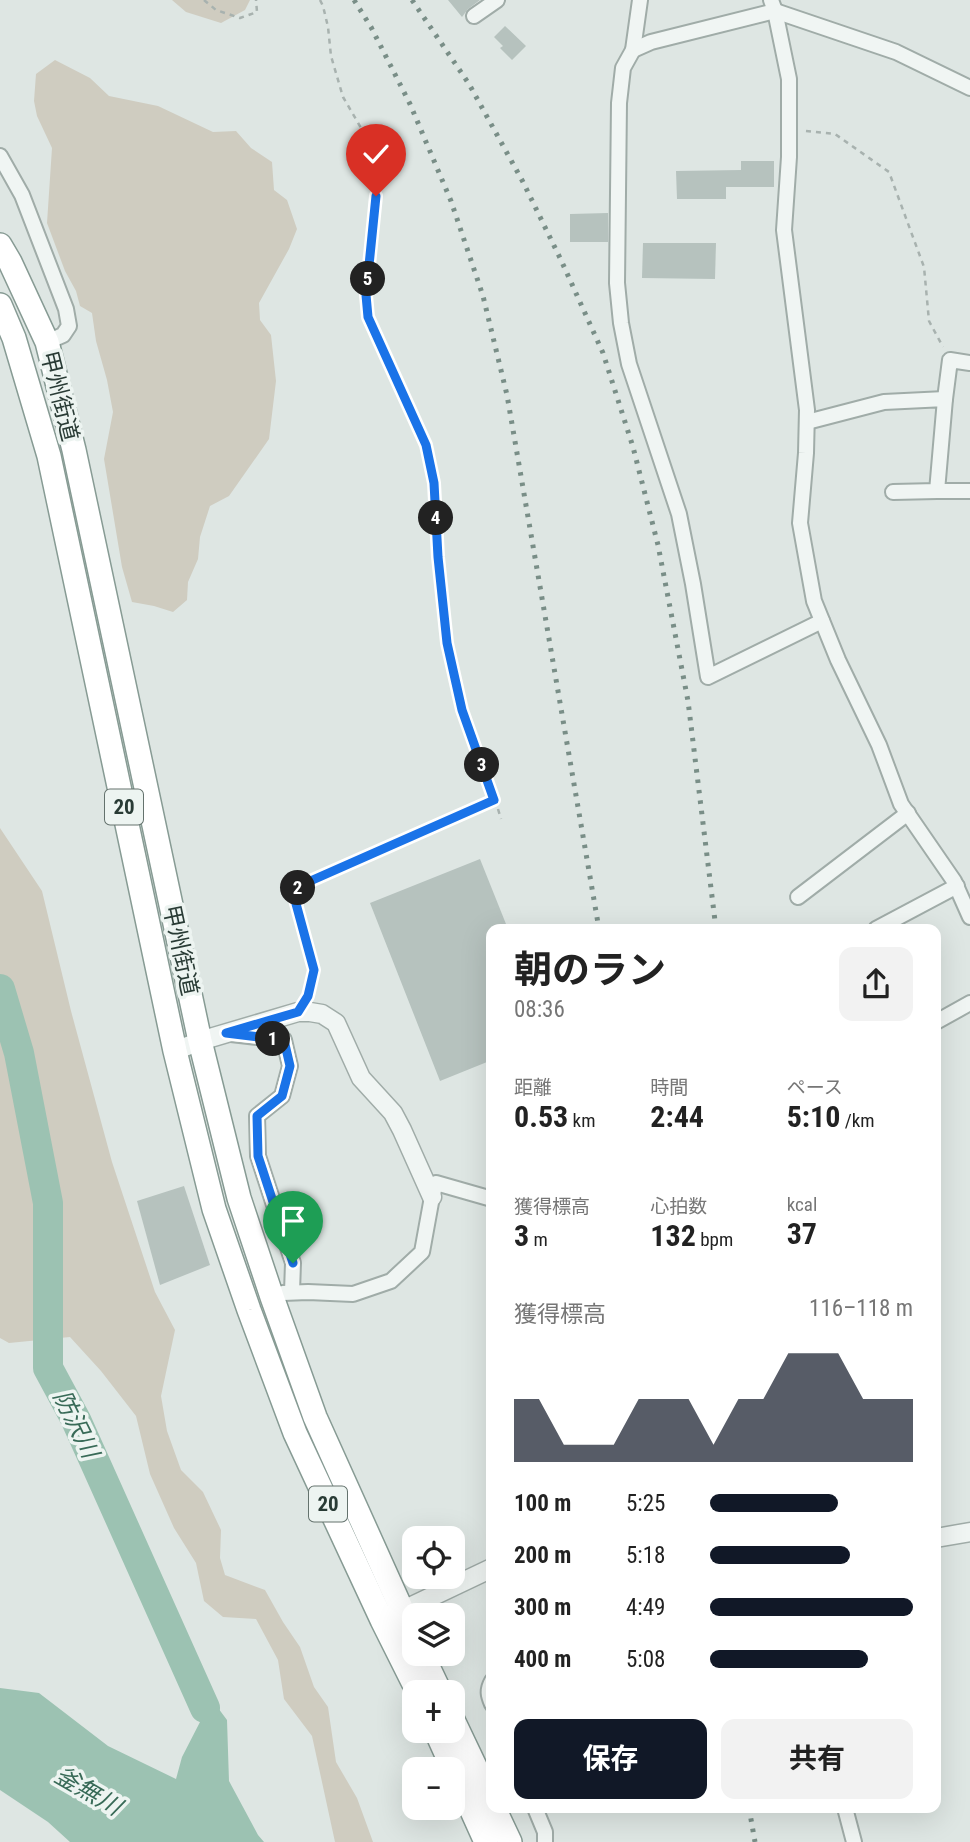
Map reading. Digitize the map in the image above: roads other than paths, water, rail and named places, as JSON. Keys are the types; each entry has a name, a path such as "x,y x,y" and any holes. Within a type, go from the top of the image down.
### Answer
{"highway":[{"name":"甲州街道","path":"0,246 47,342 77,464 200,1041 239,1198 282,1295 315,1417 414,1680"},
{"name":"甲州街道","path":"0,304 7,340 49,456 176,1051 214,1209 295,1433 392,1616 402,1626"},
{"path":"441,1743 486,1842"},
{"path":"464,1743 486,1789"},
{"path":"496,1813 510,1842"}],"street":[{"path":"474,16 497,0"},
{"path":"640,0 633,50 623,68 619,103 617,283 621,323 629,364 679,514 708,677 822,621"},
{"path":"633,50 651,42 773,6 896,52 970,88"},
{"path":"773,6 789,79 789,157 783,230 807,410 800,523 814,601 838,660 879,745 901,804 957,886 970,917"},
{"path":"0,156 22,195 66,309 69,326 63,335 47,342"},
{"path":"937,491 950,360 970,363"},
{"path":"807,422 884,402 945,399"},
{"path":"892,492 970,491"},
{"path":"798,897 908,813"},
{"path":"885,924 957,886"},
{"path":"941,1019 970,1003"},
{"path":"176,1051 200,1041 298,1012 323,1014 336,1023 361,1078 393,1113 432,1197"},
{"path":"226,1033 284,1040 290,1066 282,1096 257,1116 258,1156 293,1263 282,1295 353,1294 391,1281 422,1252 436,1183 486,1197"},
{"path":"941,1537 970,1532"},
{"path":"392,1616 486,1571"},
{"path":"537,1813 545,1832 545,1842"},
{"path":"846,1813 854,1842"}],"lane":[{"path":"298,1012 308,996 314,970 295,900 299,886 494,800"}],"water":[{"name":"釜無川","path":"189,1669 227,1720 229,1781 264,1842 70,1842 48,1822 0,1790 0,1688 39,1693 108,1746 176,1779 182,1757 200,1722"}],"waterway":[{"name":"防沢川","path":"0,989 19,1053 48,1203 48,1368 76,1420 205,1708"}],"railway":[{"path":"354,0 371,27 410,104 451,201 483,296 507,395 598,924"},
{"path":"412,0 469,84 523,182 603,353 633,447 658,545 688,701 715,924"},
{"path":"750,1813 755,1842"}]}
